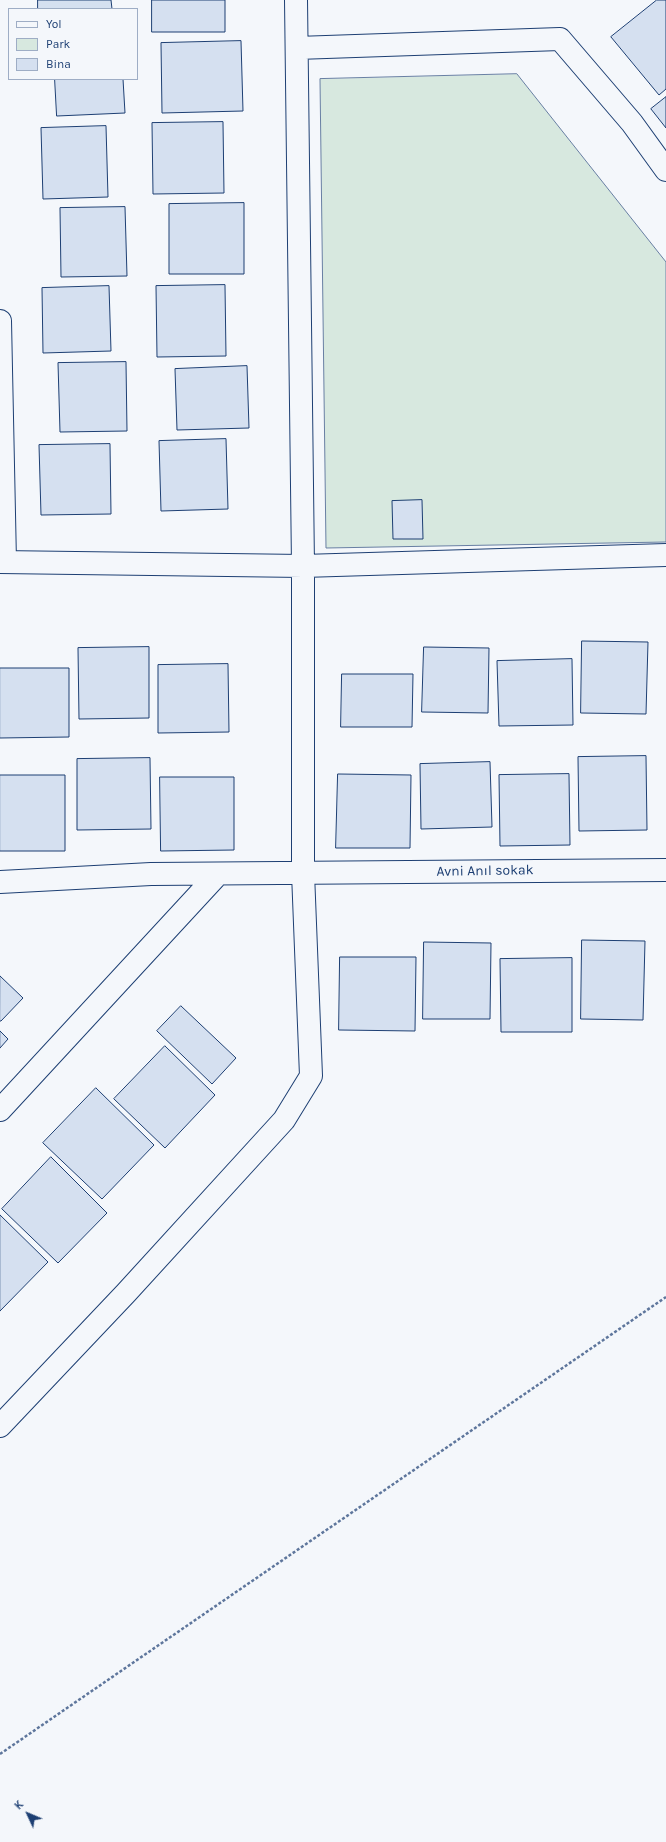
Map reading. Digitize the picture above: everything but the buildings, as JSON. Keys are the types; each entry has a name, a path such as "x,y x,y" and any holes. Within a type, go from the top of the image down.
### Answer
{"street":[{"path":"0,1426 126,1293 284,1120 311,1076 303,873 303,566 296,0"},
{"path":"297,48 560,39 632,123 666,170"},
{"path":"0,321 3,562 303,566 666,555"},
{"name":"Avni Anıl sokak","path":"0,882 151,874 666,870"},
{"path":"0,1110 218,874"}],"path":[{"path":"0,1754 666,1298"}],"green space":[{"path":"517,74 666,262 666,542 326,548 320,79"}]}
